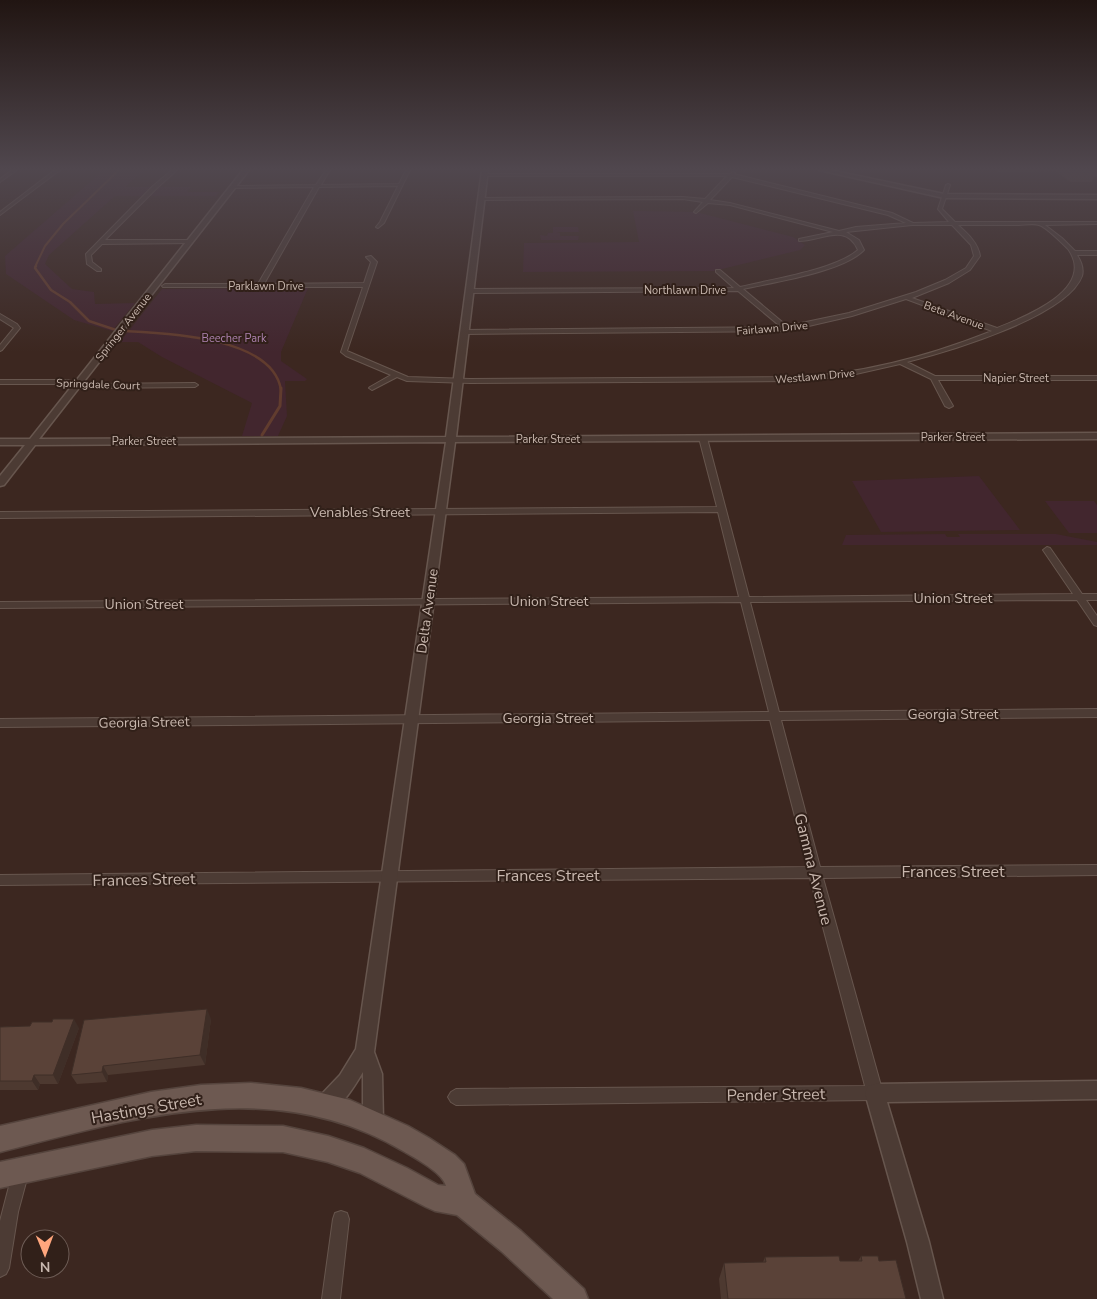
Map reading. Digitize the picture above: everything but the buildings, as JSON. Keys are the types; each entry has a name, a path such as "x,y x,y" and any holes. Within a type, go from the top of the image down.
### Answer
{"main road":[{"name":"Hastings Street","path":"1,1140 188,1097 238,1094 288,1097 326,1104 373,1120 411,1142 455,1172 463,1202"},
{"path":"11,1173 152,1143 196,1138 283,1139 328,1149 364,1161 398,1177 435,1198 463,1202 511,1241 574,1299"}],"street":[{"path":"99,270 89,263 88,255 111,231"},
{"name":"Springer Avenue","path":"0,483 199,231"},
{"path":"260,286 292,231"},
{"name":"Delta Avenue","path":"326,1104 347,1081 365,1052 391,876 400,792 429,602 477,231"},
{"path":"833,231 838,232"},
{"path":"801,240 851,231"},
{"name":"Fairlawn Drive","path":"464,332 754,331 787,329 818,323 908,298 962,273 974,264 977,255 975,246 960,231"},
{"path":"1049,231 1067,245 1073,253 1097,253"},
{"name":"Northlawn Drive","path":"469,291 740,289 830,268 859,254 860,246 857,241 838,232"},
{"path":"100,242 190,242"},
{"name":"Westlawn Drive","path":"367,285 344,352 407,379 795,379 848,374 901,362 999,331 1019,322 1071,290 1080,275 1078,263 1073,253"},
{"path":"367,285 374,262 369,257"},
{"path":"718,271 787,329"},
{"name":"Parklawn Drive","path":"165,286 367,285"},
{"name":"Beta Avenue","path":"908,298 999,331"},
{"path":"0,316 17,328 0,348"},
{"path":"901,362 934,378 935,383 950,406"},
{"path":"372,388 396,375"},
{"name":"Napier Street","path":"934,378 1097,378"},
{"name":"Springdale Court","path":"0,382 91,386 195,385"},
{"name":"Parker Street","path":"0,442 1097,436"},
{"name":"Gamma Avenue","path":"702,438 746,599 814,872 874,1093 918,1242 932,1299"},
{"name":"Venables Street","path":"0,515 721,510"},
{"path":"1047,550 1097,623"},
{"name":"Union Street","path":"0,605 1097,597"},
{"name":"Georgia Street","path":"0,723 1097,713"},
{"name":"Frances Street","path":"0,880 1097,870"},
{"name":"Delta Avenue","path":"365,1052 373,1074 373,1120"},
{"name":"Pender Street","path":"456,1097 1097,1090"},
{"path":"0,1268 10,1212 11,1173"},
{"path":"331,1299 341,1219"}],"green space":[{"path":"34,231 76,231 49,255 45,264 72,289 94,292 95,304 135,303 112,331 74,320 6,274 5,256"},
{"path":"553,231 579,231 557,232 560,233 560,236 579,236 578,240 541,240 540,235 547,236 548,233 553,233"},
{"path":"637,231 768,231 793,237 805,245 800,250 714,271 523,272 524,243 639,242"},
{"name":"Beecher Park","path":"308,288 281,352 281,361 307,379 305,381 285,381 287,416 278,436 242,436 252,403 162,357 138,342 120,342 162,289"},
{"path":"979,476 1020,530 881,532 852,481"},
{"path":"1045,501 1094,501 1097,505 1097,533 1069,533"},
{"path":"945,534 947,537 960,537 958,534 1056,534 1097,542 1097,545 842,545 846,535"}],"waterway":[{"path":"35,267 45,246 58,231"},
{"path":"36,266 35,268 51,290 70,302 89,321 119,331"},
{"path":"126,331 191,337 216,341 239,349 259,359 274,372 281,390"},
{"path":"262,435 280,406 281,390"}]}
